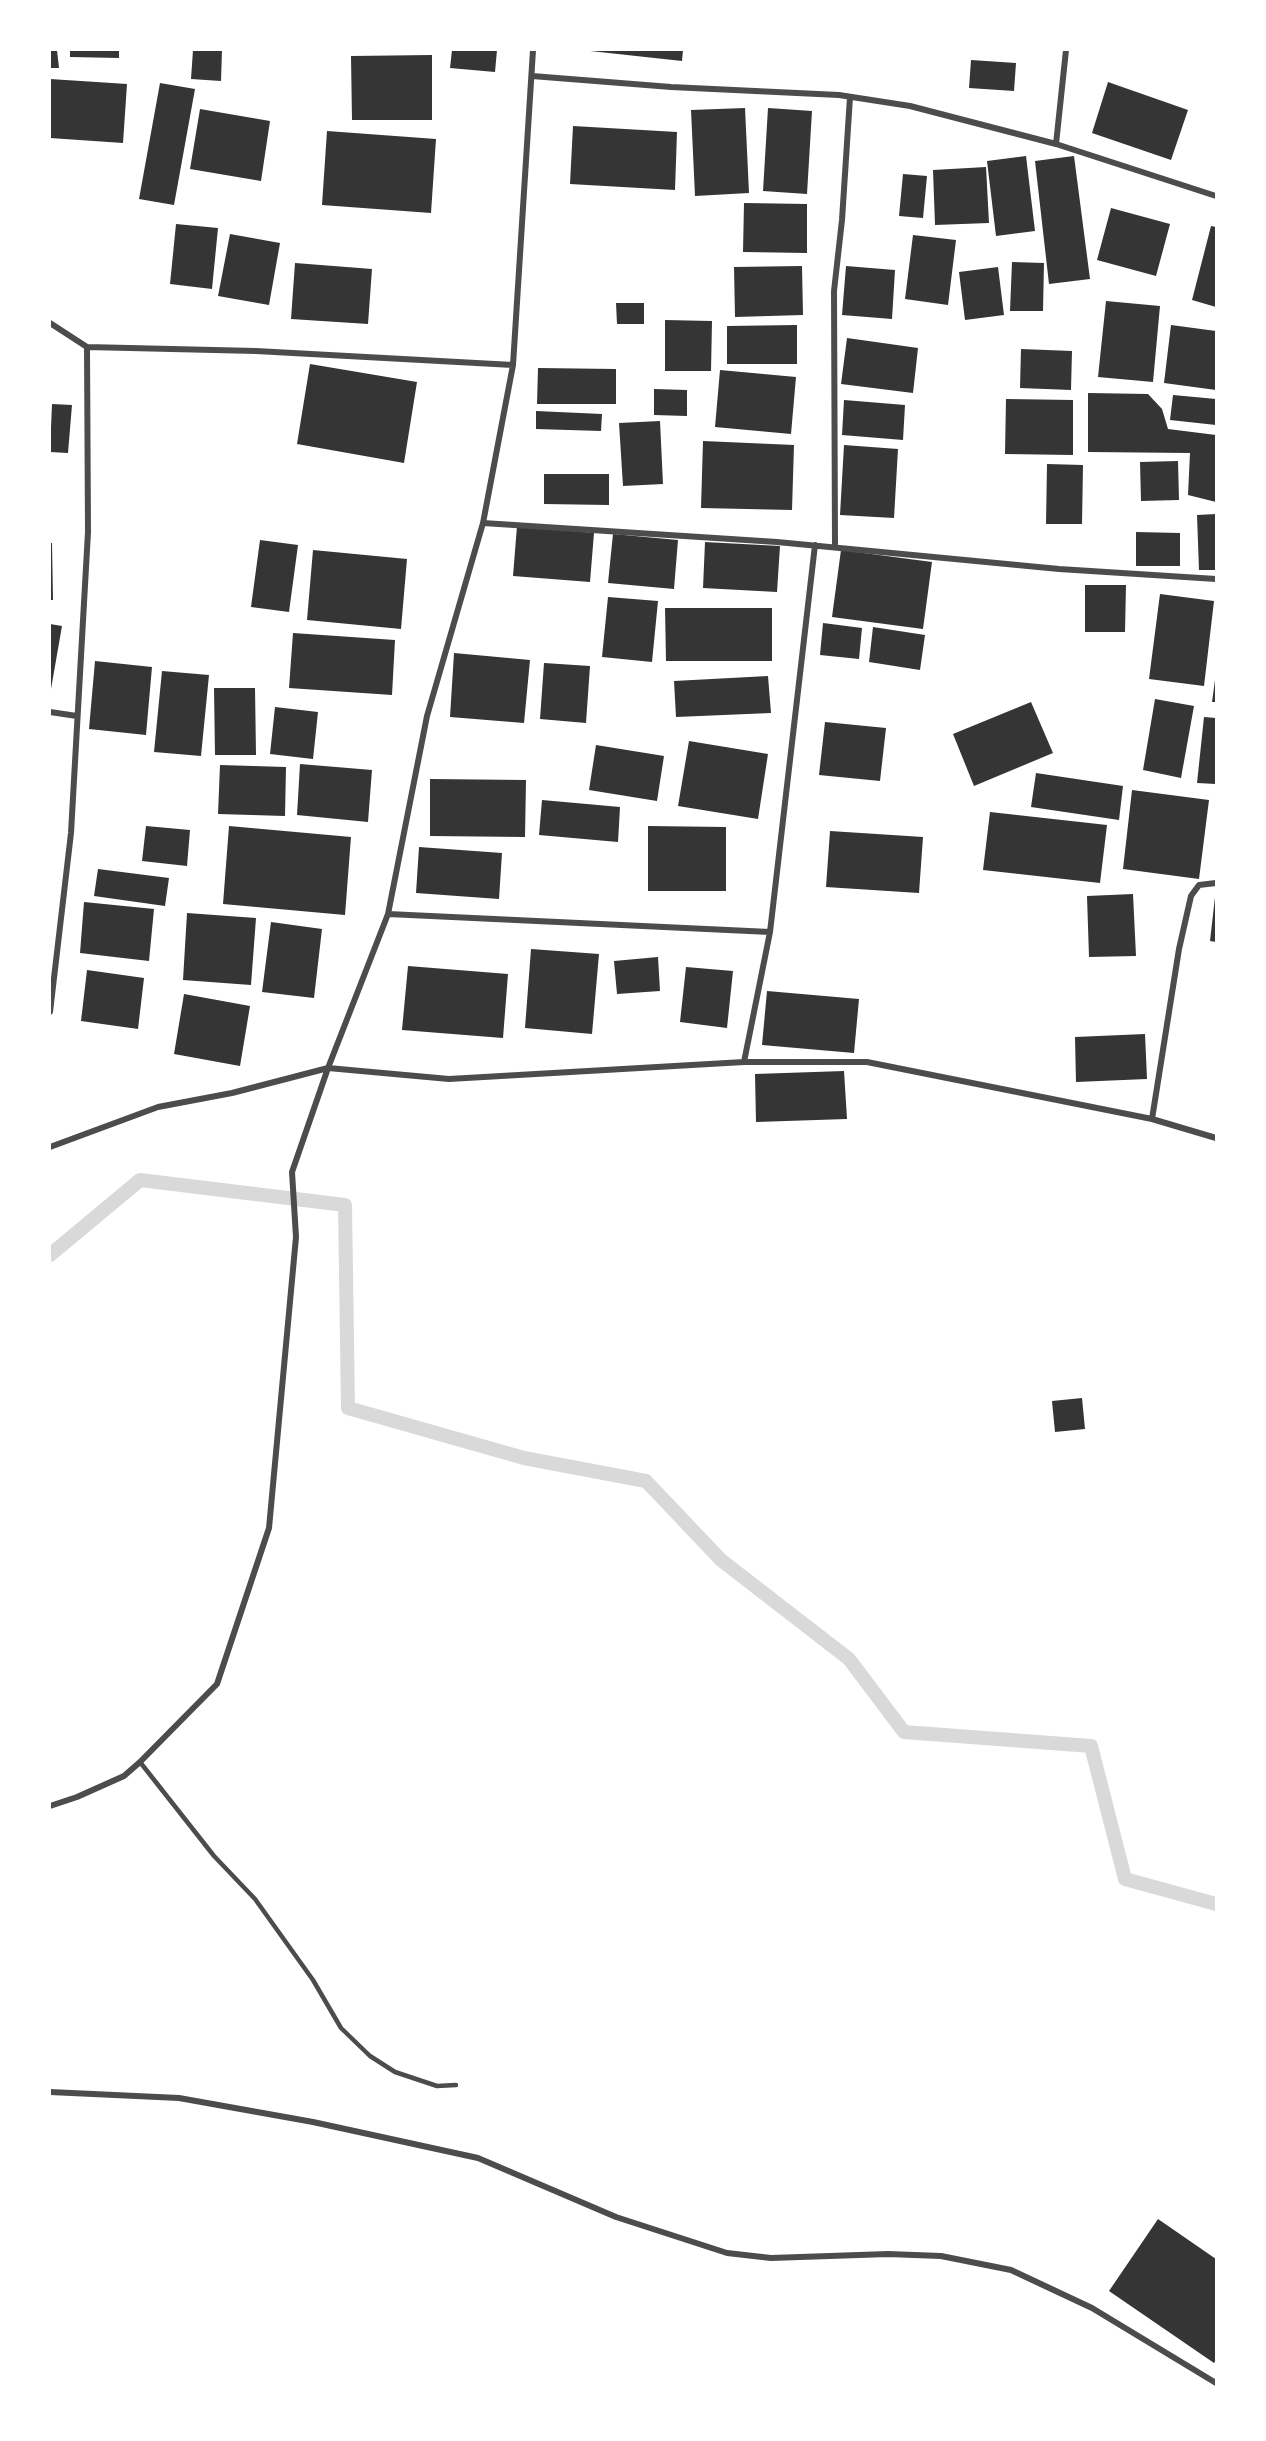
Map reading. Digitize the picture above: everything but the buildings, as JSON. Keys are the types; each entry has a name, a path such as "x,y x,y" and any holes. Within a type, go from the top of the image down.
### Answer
{"street":[{"path":"50,1806 77,1797 124,1776 217,1684 269,1528 296,1237 292,1172 327,1068 388,914 427,716 483,523 513,365 533,50"},
{"path":"1056,144 1066,50"},
{"path":"531,76 850,97 910,106 1056,144 1216,196"},
{"path":"835,546 834,291 842,220 850,97"},
{"path":"50,323 87,346 256,351 513,365"},
{"path":"50,1012 71,833 88,532 87,346"},
{"path":"483,523 835,546 1059,568 1216,579"},
{"path":"744,1062 770,932 815,545"},
{"path":"50,712 77,716"},
{"path":"1152,1119 1179,950 1191,896 1199,885 1216,884"},
{"path":"388,914 770,932"},
{"path":"50,1147 159,1107 232,1093 327,1068 449,1079 744,1062 867,1062 1152,1119 1216,1138"},
{"path":"50,2092 179,2098 314,2122 478,2158 616,2217 727,2253 771,2258 888,2254 941,2256 1011,2270 1092,2308 1216,2383"}],"lane":[{"path":"140,1762 214,1856 255,1899 313,1980 341,2028 370,2056 395,2072 437,2086 456,2085"}],"waterway":[{"path":"50,1255 140,1180 345,1205 348,1408 524,1458 646,1481 721,1560 849,1659 904,1732 1091,1746 1125,1879 1216,1904"}]}
